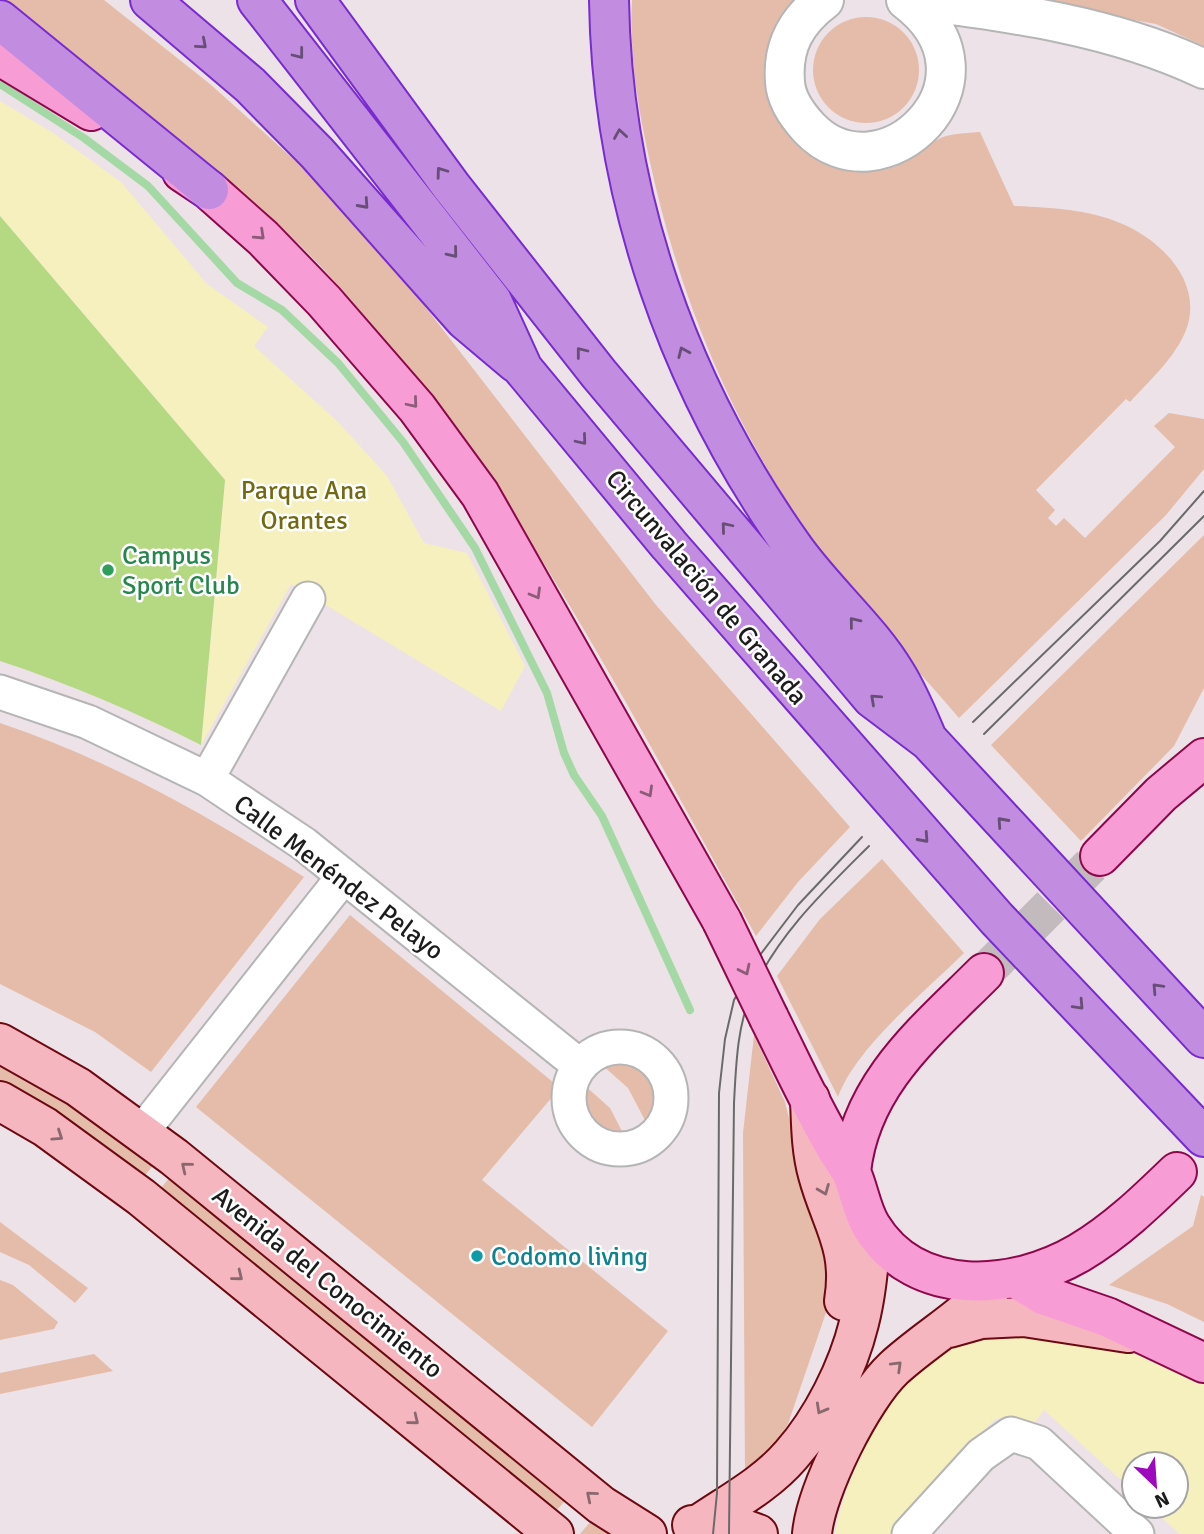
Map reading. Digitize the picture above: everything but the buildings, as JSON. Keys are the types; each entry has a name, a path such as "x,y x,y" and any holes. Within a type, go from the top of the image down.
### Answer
{"highway":[{"path":"150,0 250,85 335,172 465,320 523,369"},
{"name":"Circunvalación de Granada","path":"257,0 492,301 523,369 669,545 879,788 997,919 1204,1137"},
{"name":"Circunvalación de Granada","path":"315,0 451,186 599,374 873,698 929,741 1204,1038"},
{"path":"609,0 610,56 621,141 642,235 669,320 710,415 743,472 794,549 896,673 929,741"},
{"path":"0,20 209,190"}],"main road":[{"path":"0,56 70,97 209,190 263,238 324,301 417,408 480,494 722,921 810,1099 851,1172 860,1204 872,1228 894,1253 924,1273 960,1283 1005,1280 1087,1248 1125,1222 1177,1172"},
{"path":"1100,856 1201,756"},
{"path":"851,1172 854,1142 870,1106 894,1065 984,974"},
{"name":"Avenida del Conocimiento","path":"0,1043 78,1087 141,1133 601,1505 647,1534"},
{"path":"810,1099 818,1175 839,1229 847,1280 841,1317 842,1370"},
{"name":"Avenida del Conocimiento","path":"0,1101 45,1127 141,1197 554,1534"},
{"path":"663,1534 701,1523 750,1492 790,1456 814,1423 842,1370 859,1324 872,1228"},
{"path":"812,1534 832,1468 859,1416 891,1371 937,1331 977,1304 1005,1280"},
{"path":"1005,1280 1145,1334 1204,1363"},
{"path":"937,1331 981,1320 1024,1317 1086,1329 1145,1334"},
{"path":"701,1523 730,1524 758,1534"}],"street":[{"path":"824,0 805,15 790,37 783,64 786,90 797,115 815,135 839,147 866,151 892,146 916,133 934,113 942,96 945,79 944,53 936,31 923,13 906,0"},
{"path":"912,0 970,6 1120,35 1204,69"},
{"path":"944,53 981,28 1026,18"},
{"path":"207,779 308,599"},
{"name":"Calle Menéndez Pelayo","path":"0,692 88,722 207,779 304,844 580,1066"},
{"path":"141,1133 344,876"},
{"path":"909,1534 981,1455 1011,1434 1039,1443 1137,1534"}],"shaded area":[{"path":"0,0 104,0 210,84 309,173 406,282 656,605 850,827 798,882 756,936 583,628 537,553 438,407 383,338 349,297 288,234 183,147 0,10"},
{"path":"632,0 794,0 781,16 772,35 766,78 769,98 777,117 789,134 805,148 842,168 883,170 900,164 943,137 980,132 1014,206 1081,212 1120,223 1151,240 1176,265 1184,280 1190,313 1186,330 1175,350 1130,402 1126,399 1036,490 1055,510 1048,518 1056,526 1064,518 1085,538 1175,447 1154,426 1169,413 1204,419 1204,469 1166,515 959,718 865,610 803,526 745,429 721,378 680,272 650,162 635,82"},
{"path":"1023,0 1204,0 1204,46 1156,24"},
{"path":"866,17 886,21 903,33 915,50 919,70 915,90 903,107 886,119 866,123 846,119 829,107 817,90 813,70 817,50 829,33 846,21"},
{"path":"1204,535 1204,688 1174,746 1081,841 991,745"},
{"path":"0,723 80,754 157,791 304,877 151,1072 95,1032 0,984"},
{"path":"882,859 964,953 876,1039 847,1078 838,1097 777,976 820,919"},
{"path":"350,915 554,1083 553,1096 482,1180 668,1331 592,1427 196,1107"},
{"path":"754,1035 785,1102 797,1150 825,1220 832,1295 788,1424 775,1446 745,1478 743,1133"},
{"path":"0,1056 158,1159 139,1183 0,1089"},
{"path":"613,1059 627,1060 639,1065 648,1071 654,1080 658,1090 658,1102 648,1126 628,1088 601,1064"},
{"path":"583,1084 610,1108 625,1137 605,1133 590,1122 583,1105"},
{"path":"175,1171 570,1495 551,1517 156,1194"},
{"path":"1201,1195 1204,1197 1204,1322 1167,1304 1109,1285 1193,1226"},
{"path":"0,1222 88,1288 75,1303 29,1265 0,1252"},
{"path":"0,1280 13,1285 58,1322 54,1329 0,1340"},
{"path":"94,1354 113,1371 0,1394 0,1373"},
{"path":"596,1515 621,1534 580,1534"}],"green space":[{"name":"Parque Ana Orantes","path":"0,101 53,133 121,182 207,284 268,327 254,346 338,422 387,476 424,543 467,553 525,666 501,711 291,584 201,745 225,480 0,216"},
{"name":"Campus Sport Club","path":"0,216 225,480 201,745 102,699 0,661"},
{"path":"994,1328 1075,1340 1153,1360 1204,1382 1204,1534 1180,1534 1164,1520 1190,1520 1190,1450 1120,1450 1120,1479 1044,1410 1035,1422 1007,1416 994,1420 890,1534 835,1534 848,1486 872,1433 887,1408 921,1366 960,1342"}],"waterway":[{"path":"0,84 84,138 148,186 237,283 282,310 338,363 403,442 475,548 547,693 564,753 574,775 602,816 690,1010"}],"tunnel":[{"path":"984,973 1100,856"}],"tram line":[{"path":"973,722 1160,541 1204,491"},
{"path":"984,734 1204,516"},
{"path":"713,1534 717,1493 719,1093 725,1039 734,1000 760,955 798,905 862,837"},
{"path":"729,1534 734,1103 740,1032 752,992 775,951 804,914 869,846"}],"place":[{"name":"Campus Sport Club","path":"108,570"},
{"name":"Codomo living","path":"477,1256"}]}
